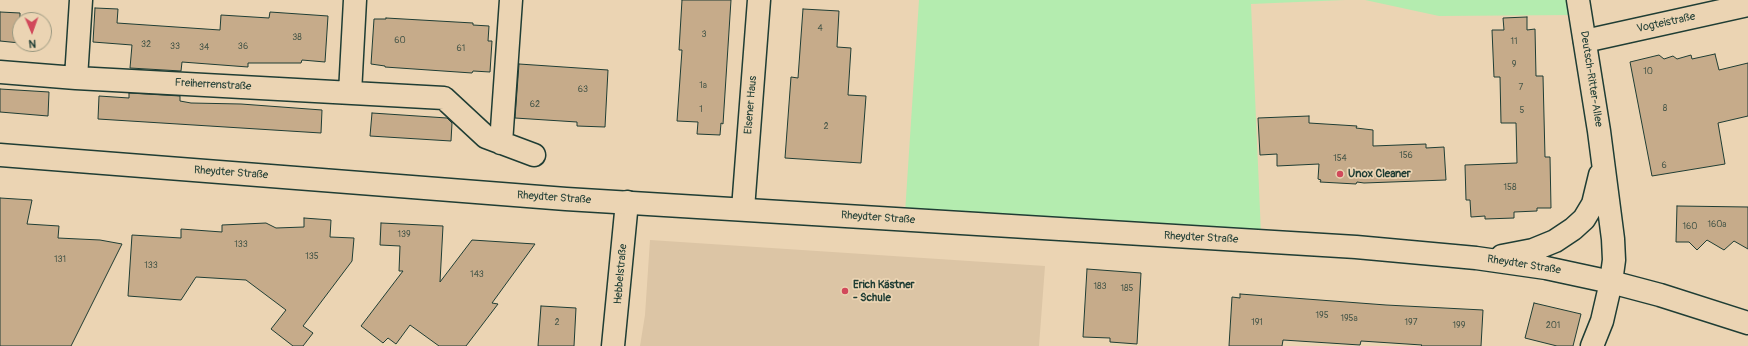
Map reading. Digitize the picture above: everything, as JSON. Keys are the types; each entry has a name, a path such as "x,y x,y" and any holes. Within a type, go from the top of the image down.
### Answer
{"street":[{"path":"76,78 81,0"},
{"path":"350,92 355,0"},
{"path":"501,143 511,0"},
{"name":"Elsener Haus","path":"743,209 759,0"},
{"name":"Deutsch-Ritter-Allee","path":"1578,0 1603,158 1614,254 1611,282 1602,321 1592,346"},
{"name":"Vogteistraße","path":"1585,41 1748,5"},
{"name":"Freiherrenstraße","path":"0,72 76,78 444,98 486,137 534,155"},
{"name":"Rheydter Straße","path":"0,155 566,199 1356,247 1476,258 1546,268 1611,282 1660,295 1748,324"},
{"name":"Deutsch-Ritter-Allee","path":"1476,258 1507,255 1533,250 1555,241 1573,229 1584,219 1593,204 1599,184 1603,158"},
{"name":"Hebbelstraße","path":"613,346 628,202"}],"shaded area":[{"name":"Erich Kästner - Schule","path":"650,240 1045,266 1039,346 640,346 645,315"}],"green space":[{"path":"919,0 1345,0 1251,4 1261,234 905,213"},
{"path":"1365,0 1570,0 1574,15 1439,16"}],"building":[{"path":"682,0 731,0 723,124 721,123 720,135 697,134 698,122 677,121 682,50 679,50"},
{"path":"95,8 118,9 117,23 220,30 221,15 269,18 270,12 328,16 325,62 302,60 301,63 248,63 248,67 182,62 181,71 130,68 132,45 93,42"},
{"path":"803,9 839,11 837,47 851,48 848,95 866,96 861,163 785,158 791,77 798,78"},
{"path":"0,12 12,13 12,42 0,41"},
{"path":"1527,17 1527,30 1535,29 1536,76 1543,76 1545,157 1550,157 1551,208 1537,208 1537,211 1514,212 1514,218 1485,219 1485,216 1471,217 1470,200 1466,200 1465,165 1517,163 1516,123 1501,123 1500,77 1494,77 1492,30 1504,30 1503,18"},
{"path":"386,18 473,23 473,25 489,26 488,41 492,41 490,72 473,71 472,73 385,67 371,64 374,19"},
{"path":"1715,54 1719,70 1748,63 1748,116 1718,123 1725,164 1652,176 1630,62 1659,55 1664,59 1673,56 1677,59 1691,55 1692,59"},
{"path":"519,64 608,70 605,127 577,126 577,122 515,118"},
{"path":"0,89 49,92 48,116 0,112"},
{"path":"129,93 180,96 180,101 191,103 241,104 322,110 321,133 98,119 99,96 129,98"},
{"path":"372,113 447,118 452,123 451,141 370,136"},
{"path":"1309,116 1309,123 1357,126 1356,128 1373,130 1373,146 1426,144 1426,148 1444,147 1446,180 1357,182 1356,184 1320,182 1321,180 1318,179 1319,164 1277,166 1277,154 1260,155 1258,118"},
{"path":"0,198 32,200 27,224 59,226 58,238 100,240 122,244 71,346 0,346"},
{"path":"1677,206 1748,207 1748,249 1734,241 1724,250 1707,240 1697,250 1689,242 1676,242"},
{"path":"304,218 331,220 330,237 354,238 352,261 303,326 313,333 303,346 293,346 271,329 286,310 246,280 196,277 181,300 128,296 132,235 181,238 181,229 222,232 222,225 266,223 276,228 304,227"},
{"path":"381,223 443,226 440,282 472,240 535,244 492,303 498,304 466,346 439,346 410,325 396,344 388,338 383,343 361,326 403,271 399,271 400,246 380,245"},
{"path":"1087,269 1141,273 1137,344 1110,342 1110,338 1083,337"},
{"path":"1240,294 1386,305 1483,310 1481,346 1421,346 1422,345 1361,341 1360,345 1283,340 1282,346 1229,346 1232,297 1240,298"},
{"path":"1534,303 1581,314 1573,346 1557,346 1525,338"},
{"path":"541,306 576,308 574,346 538,346"}],"place":[{"name":"Unox Cleaner","path":"1340,174"},
{"name":"Erich Kästner - Schule","path":"845,291"}]}
